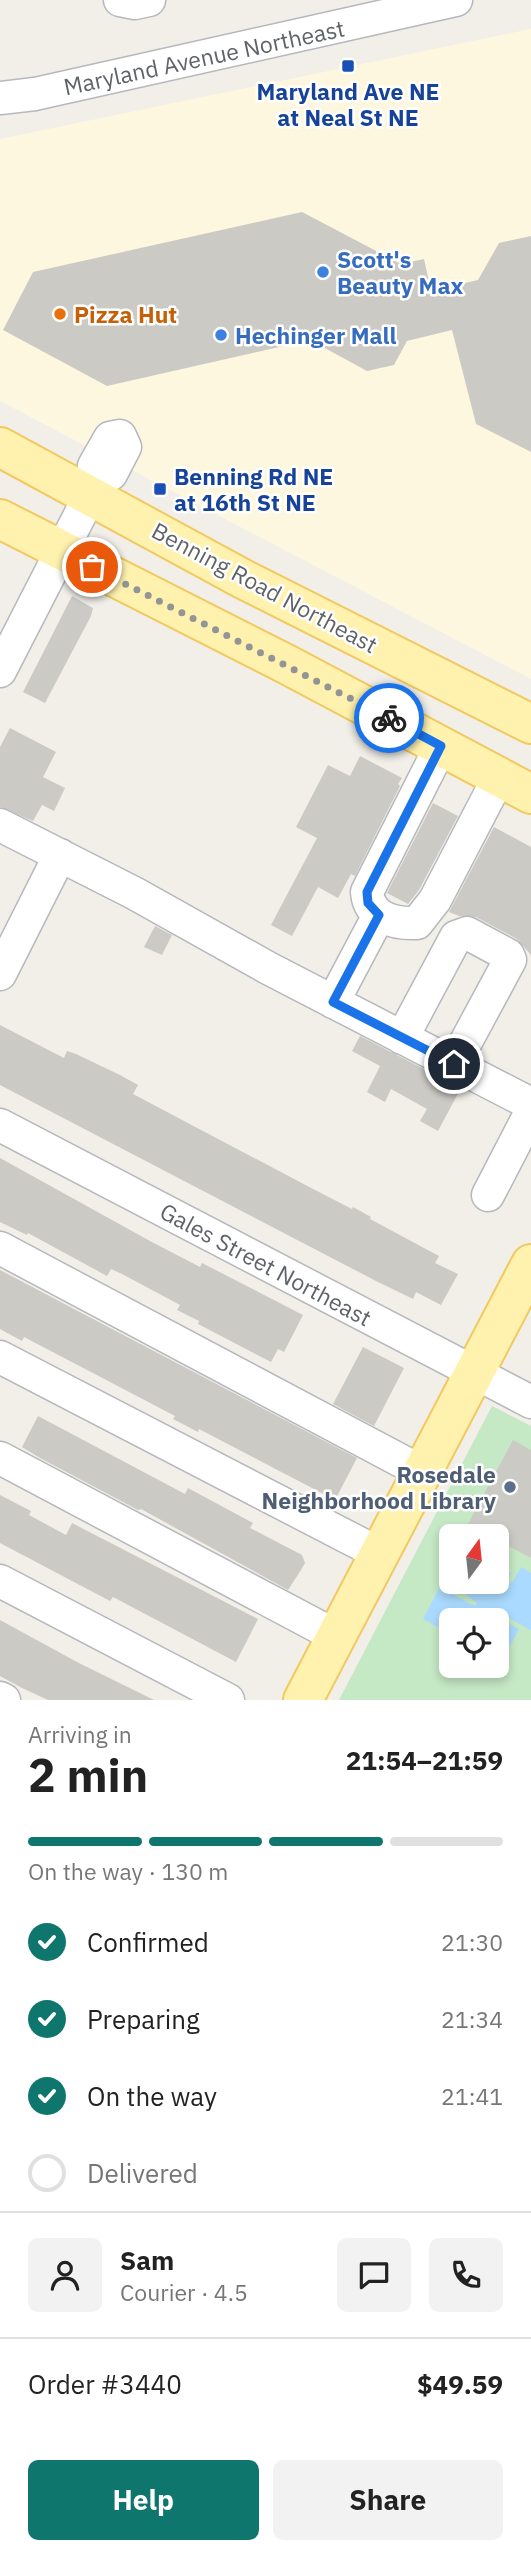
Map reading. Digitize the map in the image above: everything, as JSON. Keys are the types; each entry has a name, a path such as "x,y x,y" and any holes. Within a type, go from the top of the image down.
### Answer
{"main road":[{"name":"Benning Road Northeast","path":"0,447 96,486 243,579 531,723"},
{"path":"0,519 288,665 515,785"},
{"path":"303,1700 531,1264"}],"street":[{"name":"Maryland Avenue Northeast","path":"0,97 35,94 418,4 456,0"},
{"name":"Maryland Avenue Northeast","path":"0,108 35,94"},
{"path":"0,671 96,486"},
{"path":"441,746 367,892 368,903 379,915 400,923 417,923 515,785"},
{"path":"0,825 531,1104"},
{"path":"0,974 60,855"},
{"path":"333,1002 379,915"},
{"path":"402,1038 456,937 467,933 508,955 510,960 454,1064"},
{"path":"488,1195 531,1112"},
{"name":"Gales Street Northeast","path":"0,1125 531,1402"},
{"path":"0,1248 422,1472"},
{"path":"0,1357 380,1554"},
{"path":"0,1458 336,1636"},
{"path":"0,1581 228,1700"}],"shaded area":[{"path":"531,29 531,679 0,401 0,139"}],"green space":[{"path":"492,1406 531,1426 531,1700 339,1700"}],"water":[{"path":"521,1567 531,1573 531,1630 509,1618 509,1608 439,1608 439,1628 423,1619 439,1589 439,1594 452,1594 475,1606 477,1603 465,1594 509,1594 509,1581 512,1583"},
{"path":"509,1624 519,1629 509,1648"}],"building":[{"name":"Hechinger Mall","path":"302,212 401,264 424,259 431,291 478,280 499,243 531,236 531,452 476,424 452,330 407,341 394,365 367,371 310,340 107,386 3,330 33,272"},
{"path":"72,596 93,608 91,616 45,703 23,692"},
{"path":"10,728 56,752 43,777 65,788 54,811 42,805 33,821 0,807 0,747"},
{"path":"360,756 402,778 398,784 400,786 355,876 351,874 338,898 318,887 292,936 271,925 317,838 296,827 328,765 350,776"},
{"path":"433,803 458,816 419,890 408,904 387,893"},
{"path":"494,827 531,847 531,955 517,939 476,917 459,916 449,912"},
{"path":"155,926 172,935 162,955 144,947"},
{"path":"0,1025 64,1058 67,1051 120,1075 138,1085 133,1094 315,1190 352,1209 353,1207 439,1256 435,1263 458,1274 441,1305 416,1292 413,1299 376,1281 0,1085"},
{"path":"360,1036 461,1088 438,1131 420,1121 427,1109 391,1089 385,1102 367,1092 380,1066 352,1051"},
{"path":"0,1158 200,1267 202,1263 303,1315 284,1352 278,1349 271,1362 198,1324 199,1321 177,1310 180,1305 122,1274 111,1269 107,1276 28,1233 27,1235 0,1222"},
{"path":"0,1270 357,1458 335,1500 199,1429 198,1432 173,1419 175,1416 24,1337 22,1341 0,1329"},
{"path":"363,1347 404,1368 374,1426 333,1404"},
{"path":"38,1416 185,1494 188,1488 253,1523 250,1528 302,1555 305,1563 288,1590 141,1509 138,1510 40,1458 22,1447"},
{"name":"Rosedale Neighborhood Library","path":"513,1440 531,1450 531,1558 509,1546 509,1524 468,1524"},
{"path":"0,1495 31,1511 29,1515 66,1535 72,1523 258,1619 236,1662 113,1597 110,1601 0,1543"},
{"path":"0,1620 154,1700 48,1700 22,1688 0,1676"}],"way so far":[{"path":"92,567 389,718"}],"place":[{"name":"Maryland Ave NE at Neal St NE","path":"348,66"},
{"name":"Scott's Beauty Max","path":"323,272"},
{"name":"Pizza Hut","path":"60,314"},
{"name":"Hechinger Mall","path":"221,335"},
{"name":"Benning Rd NE at 16th St NE","path":"160,489"},
{"name":"Rosedale Neighborhood Library","path":"510,1487"}],"route":[{"path":"389,718 441,746 367,892 368,903 379,915 333,1002 454,1064"}]}
